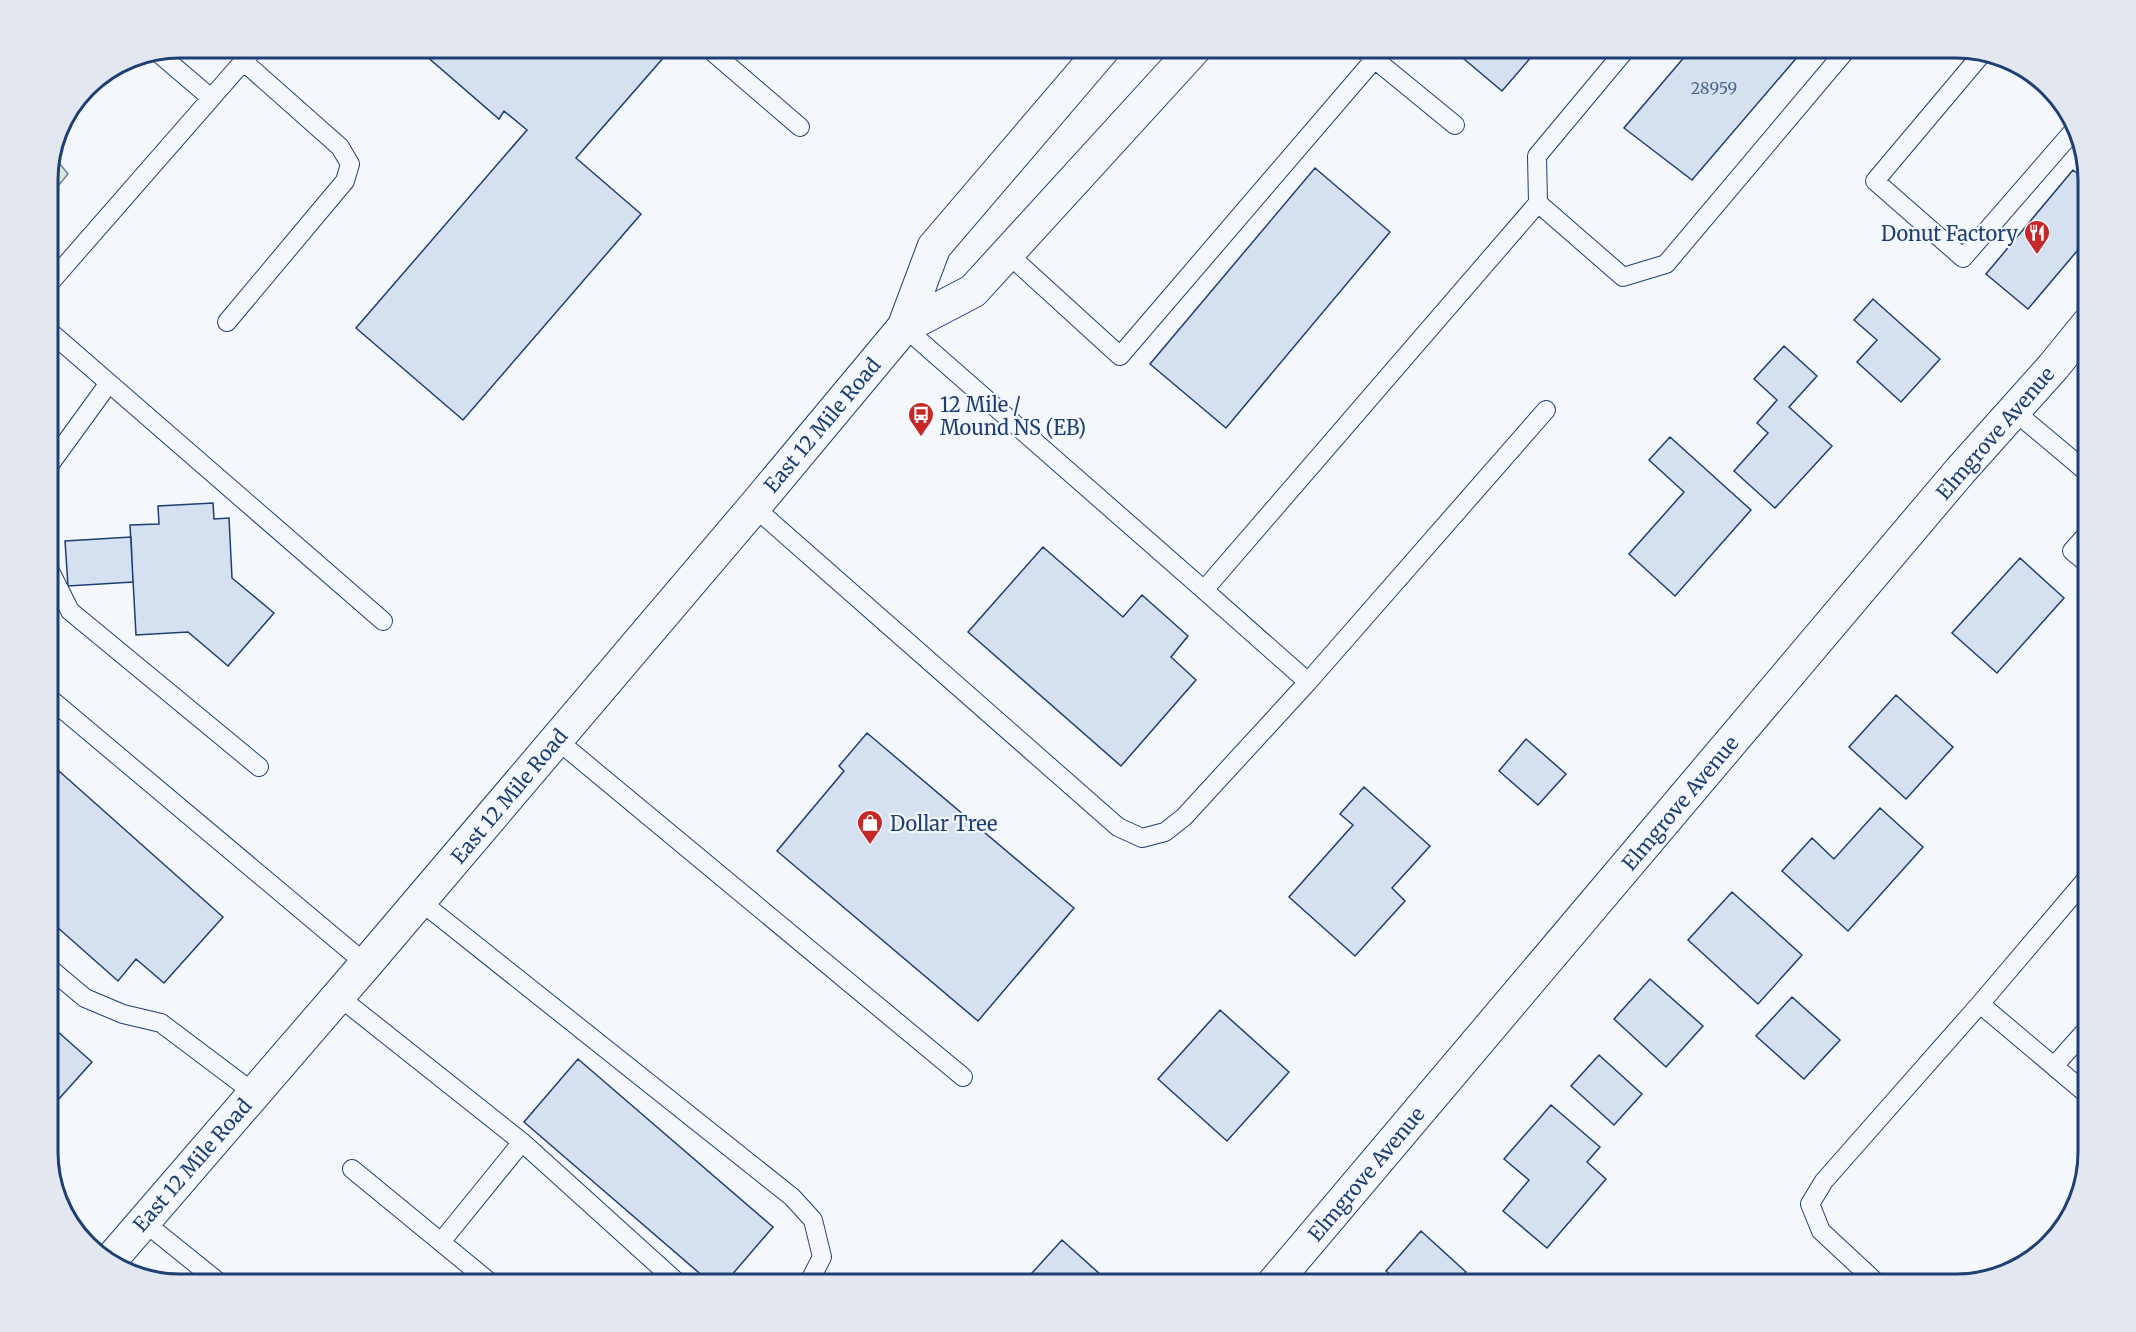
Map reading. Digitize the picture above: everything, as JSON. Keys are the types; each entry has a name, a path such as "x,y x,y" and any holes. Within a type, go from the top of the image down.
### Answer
{"main road":[{"name":"East 12 Mile Road","path":"115,1255 557,740 904,327 934,247 1092,58"},
{"name":"East 12 Mile Road","path":"904,327 973,291 1185,58"},
{"name":"Elmgrove Avenue","path":"1281,1274 2013,410 2077,337"}],"lane":[{"path":"1007,253 1120,357 1368,58"},
{"path":"1380,58 1455,125"},
{"path":"1204,590 1538,203 1537,156 1619,58"},
{"path":"1538,203 1623,277 1666,264 1840,58"},
{"path":"59,272 245,59"},
{"path":"226,322 345,181 350,164 340,147 254,59"},
{"path":"720,59 800,127"},
{"path":"166,60 211,98"},
{"path":"1977,61 1875,181 1963,258 2069,136"},
{"path":"904,327 1308,682"},
{"path":"59,340 383,621"},
{"path":"59,452 109,383"},
{"path":"754,507 1118,827 1142,838 1165,832 1184,817 1308,682 1546,410"},
{"path":"2013,410 2077,463"},
{"path":"2077,545 2072,551 2077,555"},
{"path":"59,589 70,611 259,766"},
{"path":"59,706 366,964"},
{"path":"557,740 963,1077"},
{"path":"1867,1274 1821,1231 1810,1204 1824,1181 1980,1004 2078,888"},
{"path":"420,901 792,1197 813,1220 822,1257 813,1274"},
{"path":"59,976 86,998 123,1014 161,1023 254,1093"},
{"path":"338,996 522,1143 669,1274"},
{"path":"1980,1004 2078,1086"},
{"path":"2054,1066 2078,1039"},
{"path":"441,1242 522,1143"},
{"path":"352,1169 480,1274"},
{"path":"144,1222 209,1274"}],"shaded area":[{"path":"60,164 68,174 59,185"}],"building":[{"path":"1463,58 1530,58 1502,91"},
{"path":"1683,58 1796,58 1692,180 1624,128"},
{"path":"430,59 662,59 576,158 641,214 463,420 356,328 527,130 504,111 499,119"},
{"path":"1315,168 1390,232 1226,428 1150,364"},
{"name":"Donut Factory","path":"2073,170 2077,173 2077,251 2028,309 1986,274"},
{"path":"1873,299 1940,359 1901,402 1857,362 1877,340 1854,320"},
{"path":"1784,346 1817,376 1789,407 1832,446 1775,508 1734,471 1768,433 1757,423 1777,400 1754,379"},
{"path":"1670,437 1751,510 1675,596 1629,554 1684,492 1649,460"},
{"path":"213,503 214,519 229,518 232,578 274,613 228,666 188,632 136,635 130,525 159,524 158,506"},
{"path":"131,537 133,582 68,586 65,541"},
{"path":"1043,547 1123,617 1142,595 1188,636 1171,657 1196,680 1121,766 968,632"},
{"path":"2020,558 2064,598 1997,673 1952,633"},
{"path":"1896,695 1953,747 1906,799 1849,747"},
{"path":"867,733 1074,908 978,1021 777,851 844,771 839,766"},
{"path":"1526,739 1566,774 1538,805 1499,771"},
{"path":"59,771 223,917 164,983 136,959 118,981 59,929"},
{"path":"1364,787 1430,846 1392,888 1405,901 1355,956 1289,897 1353,825 1340,814"},
{"path":"1880,808 1923,847 1848,931 1782,871 1812,838 1834,859"},
{"path":"1732,892 1802,955 1758,1004 1688,940"},
{"path":"1650,979 1703,1026 1666,1067 1614,1019"},
{"path":"1792,997 1840,1040 1804,1079 1756,1036"},
{"path":"1220,1010 1289,1072 1227,1141 1158,1079"},
{"path":"59,1033 92,1062 59,1099"},
{"path":"1599,1055 1642,1094 1614,1125 1571,1086"},
{"path":"578,1059 773,1227 733,1274 700,1274 524,1122"},
{"path":"1551,1105 1600,1147 1587,1162 1606,1179 1547,1248 1503,1211 1529,1180 1504,1159"},
{"path":"1421,1231 1466,1272 1464,1274 1389,1274 1386,1271"},
{"path":"1062,1240 1100,1274 1031,1274"}],"place":[{"name":"Donut Factory","path":"2037,256"},
{"name":"12 Mile / Mound NS (EB)","path":"921,438"},
{"name":"Dollar Tree","path":"870,846"}]}
